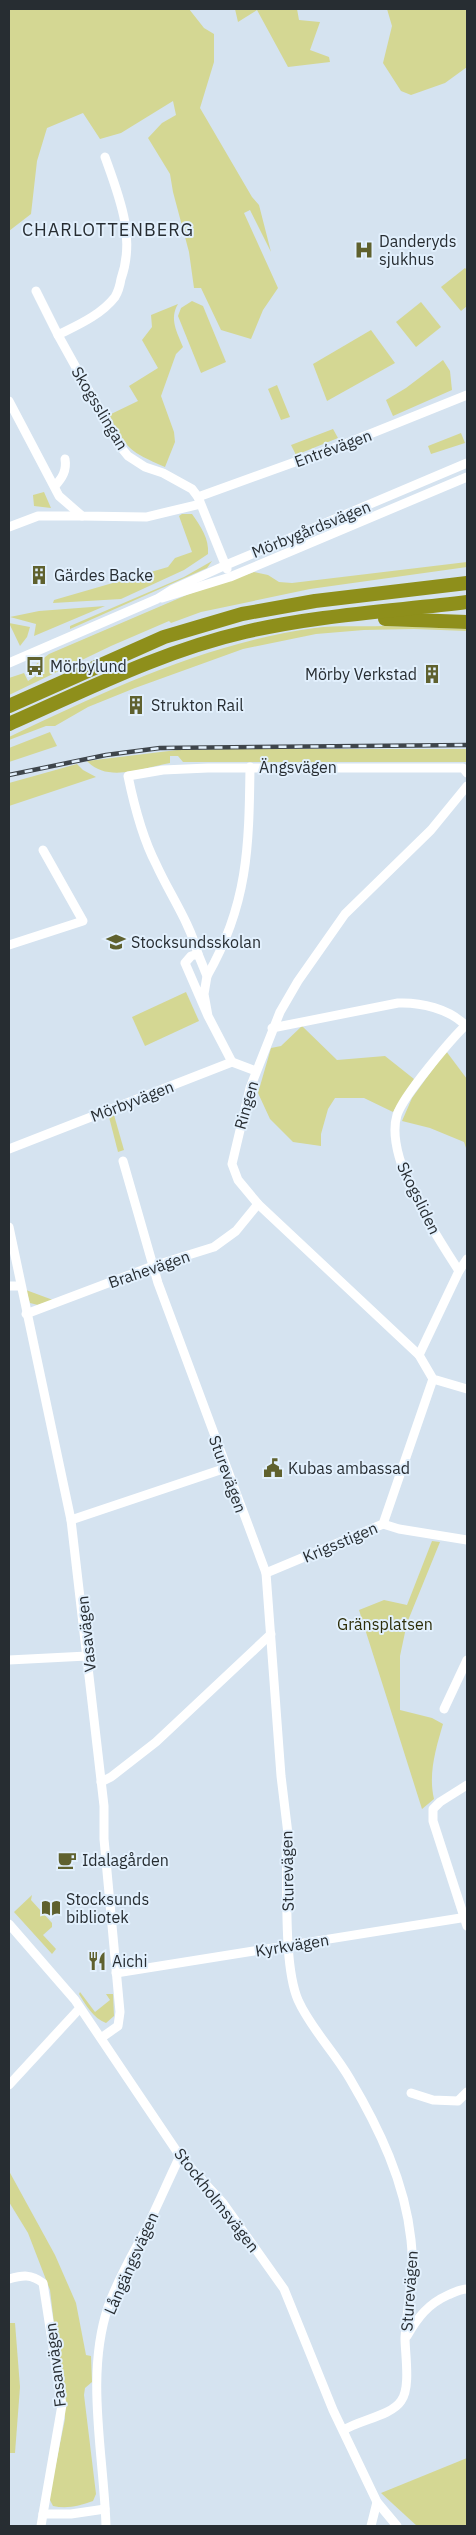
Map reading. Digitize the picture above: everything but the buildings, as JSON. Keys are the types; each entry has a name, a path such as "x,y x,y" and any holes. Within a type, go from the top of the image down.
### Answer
{"highway":[{"path":"9,706 164,637 242,614 315,601 467,583"},
{"path":"9,724 113,677 171,654 245,632 344,617 467,602"},
{"path":"344,617 467,622"}],"street":[{"path":"58,335 98,313 116,296 124,273 127,250 126,226 118,192 104,157"},
{"name":"Skogsslingan","path":"36,291 58,335 123,450 146,467 184,483 199,500"},
{"name":"Entrévägen","path":"199,500 467,396"},
{"path":"9,401 59,496 82,516"},
{"path":"55,486 62,478 66,467 65,459"},
{"name":"Mörbygårdsvägen","path":"157,600 173,589 226,565 467,463"},
{"name":"Mörbygårdsvägen","path":"9,664 157,600 230,577 467,477"},
{"path":"9,527 38,516 146,517 199,500 230,577"},
{"path":"208,1016 204,994 207,976 234,918 242,890 250,833 250,767"},
{"name":"Ängsvägen","path":"198,954 192,932 155,863 139,818 128,776 163,770 250,767 463,768 467,773"},
{"name":"Ringen","path":"433,1379 419,1355 258,1204 238,1180 232,1164 256,1071 272,1028 298,981 345,914 431,830 467,786"},
{"path":"9,945 83,921 43,850"},
{"path":"207,976 198,954 191,956 185,963 208,1016 232,1062 256,1071"},
{"path":"272,1028 405,1003 454,1014 466,1024"},
{"name":"Skogsliden","path":"459,1271 426,1217 399,1158 395,1135 398,1114 407,1098 466,1024"},
{"name":"Mörbyvägen","path":"9,1149 232,1062"},
{"name":"Sturevägen","path":"123,1161 153,1266 266,1573 288,1834 286,1846 289,1946 293,1984 298,1999 317,2034 339,2061 382,2139 402,2191 412,2241 412,2280 405,2338 407,2361 402,2401 393,2409 344,2430"},
{"name":"Brahevägen","path":"26,1314 153,1266 214,1247 236,1230 258,1204"},
{"name":"Vasavägen","path":"9,1227 71,1520 88,1656 101,1782 120,2012 118,2026 101,2038"},
{"path":"419,1355 459,1271 467,1259"},
{"path":"9,1286 20,1286"},
{"path":"433,1379 467,1389"},
{"name":"Krigsstigen","path":"266,1573 383,1524 433,1379"},
{"path":"71,1520 226,1468"},
{"path":"383,1524 399,1529 467,1540"},
{"path":"101,1782 111,1777 156,1742 271,1634"},
{"path":"9,1660 88,1656"},
{"path":"444,1708 467,1660"},
{"path":"466,1920 433,1821 433,1809 440,1802 467,1785"},
{"name":"Kyrkvägen","path":"116,1973 466,1920"},
{"name":"Stockholmsvägen","path":"9,1924 80,2008 180,2156 223,2203 284,2288 330,2403 376,2502 398,2526"},
{"path":"9,2085 80,2008"},
{"path":"411,2093 433,2100 458,2101 467,2092"},
{"name":"Långängsvägen","path":"106,2526 103,2463 97,2419 97,2381 100,2350 108,2308 180,2156"},
{"name":"Fasanvägen","path":"9,2279 21,2276 34,2276 43,2283 54,2342 62,2406 43,2514"},
{"path":"405,2338 424,2310 436,2300 462,2289 467,2289"},
{"path":"371,2526 376,2502"},
{"path":"41,2526 43,2514 71,2514 105,2510"}],"green space":[{"path":"9,9 189,9 204,28 214,34 214,62 200,108 252,197 259,205 271,252 250,210 244,213 278,288 263,310 251,339 221,330 201,288 194,288 189,252 170,174 148,138 162,123 176,115 173,101 121,133 100,139 83,113 47,128 37,161 31,214 9,231"},
{"path":"235,9 297,9 299,20 320,22 310,50 329,57 330,62 288,67 257,10 238,22"},
{"path":"387,9 467,9 467,67 445,83 411,95 401,91 383,63 392,26"},
{"path":"465,268 467,270 467,306 461,311 441,287"},
{"path":"192,301 203,306 226,362 201,373 178,316 181,308"},
{"path":"421,302 441,327 416,347 396,322"},
{"path":"178,304 174,320 176,331 183,347 176,354 161,396 174,432 175,442 165,467 136,453 121,436 109,415 138,401 129,386 158,368 142,340 152,327 151,315"},
{"path":"371,330 395,363 327,401 313,364"},
{"path":"443,360 450,371 452,390 393,416 386,400 406,388"},
{"path":"277,385 290,417 281,420 268,389"},
{"path":"333,429 338,438 296,455 291,445"},
{"path":"461,433 465,443 431,454 428,446"},
{"path":"44,492 51,508 34,506 33,495"},
{"path":"182,514 192,514 198,523 206,538 208,554 184,570 121,599 53,603 54,600 168,567 175,558 192,552 179,516"},
{"path":"212,561 207,568 70,629 70,626 184,577"},
{"path":"467,562 467,567 310,589 201,612 171,623 169,621 111,646 9,695 9,678 24,673 28,681 37,675 35,665 49,654 189,594 254,572 268,575 279,582 292,583"},
{"path":"105,606 34,636 36,624 10,617 39,611"},
{"path":"9,623 30,627 27,637 20,646"},
{"path":"384,626 467,629 467,631 364,630 316,634 243,649 88,707 55,726 46,726 9,740 9,737 83,702 158,670 235,645 315,628"},
{"path":"50,732 57,746 9,762 9,748"},
{"path":"467,749 467,762 183,762 178,756 170,756 170,763 115,773 95,768 87,761 177,750"},
{"path":"77,764 83,770 96,777 9,806 9,783"},
{"path":"186,992 199,1021 145,1046 132,1017"},
{"path":"302,1026 337,1060 385,1056 414,1079 393,1112 364,1098 335,1098 328,1109 321,1134 321,1146 293,1142 270,1119 258,1093 271,1048 281,1046"},
{"path":"446,1051 467,1079 467,1151 464,1142 430,1128 402,1121 412,1098"},
{"path":"114,1115 124,1150 118,1152 109,1117"},
{"path":"26,1290 53,1300 38,1305 30,1303"},
{"name":"Gränsplatsen","path":"432,1541 440,1542 407,1623 400,1656 400,1710 432,1718 443,1724 432,1771 434,1799 422,1809 359,1610 384,1600 407,1605"},
{"path":"32,1895 31,1900 52,1923 52,1927 43,1935 56,1949 52,1954 14,1912"},
{"path":"80,1992 95,2012 110,2000 106,1994 113,1994 114,2016 106,2023 101,2021 90,2011 79,1994"},
{"path":"9,2171 55,2255 76,2303 86,2355 91,2356 92,2382 85,2388 84,2395 96,2494 93,2501 78,2506 53,2506 49,2498 65,2419 50,2290 28,2233 9,2202"},
{"path":"9,2323 15,2323 20,2387 15,2453 9,2453"},
{"path":"467,2458 467,2526 417,2526 381,2493"}],"railway":[{"path":"9,775 106,755 160,748 467,745"}],"place":[{"name":"Danderyds sjukhus","path":"364,250"},
{"name":"Gärdes Backe","path":"39,575"},
{"name":"Mörbylund","path":"35,666"},
{"name":"Mörby Verkstad","path":"432,674"},
{"name":"Strukton Rail","path":"136,705"},
{"name":"Stocksundsskolan","path":"116,942"},
{"name":"Kubas ambassad","path":"273,1468"},
{"name":"Idalagården","path":"67,1860"},
{"name":"Stocksunds bibliotek","path":"51,1908"},
{"name":"Aichi","path":"97,1961"}],"district":[{"name":"CHARLOTTENBERG","path":"108,229"}]}
